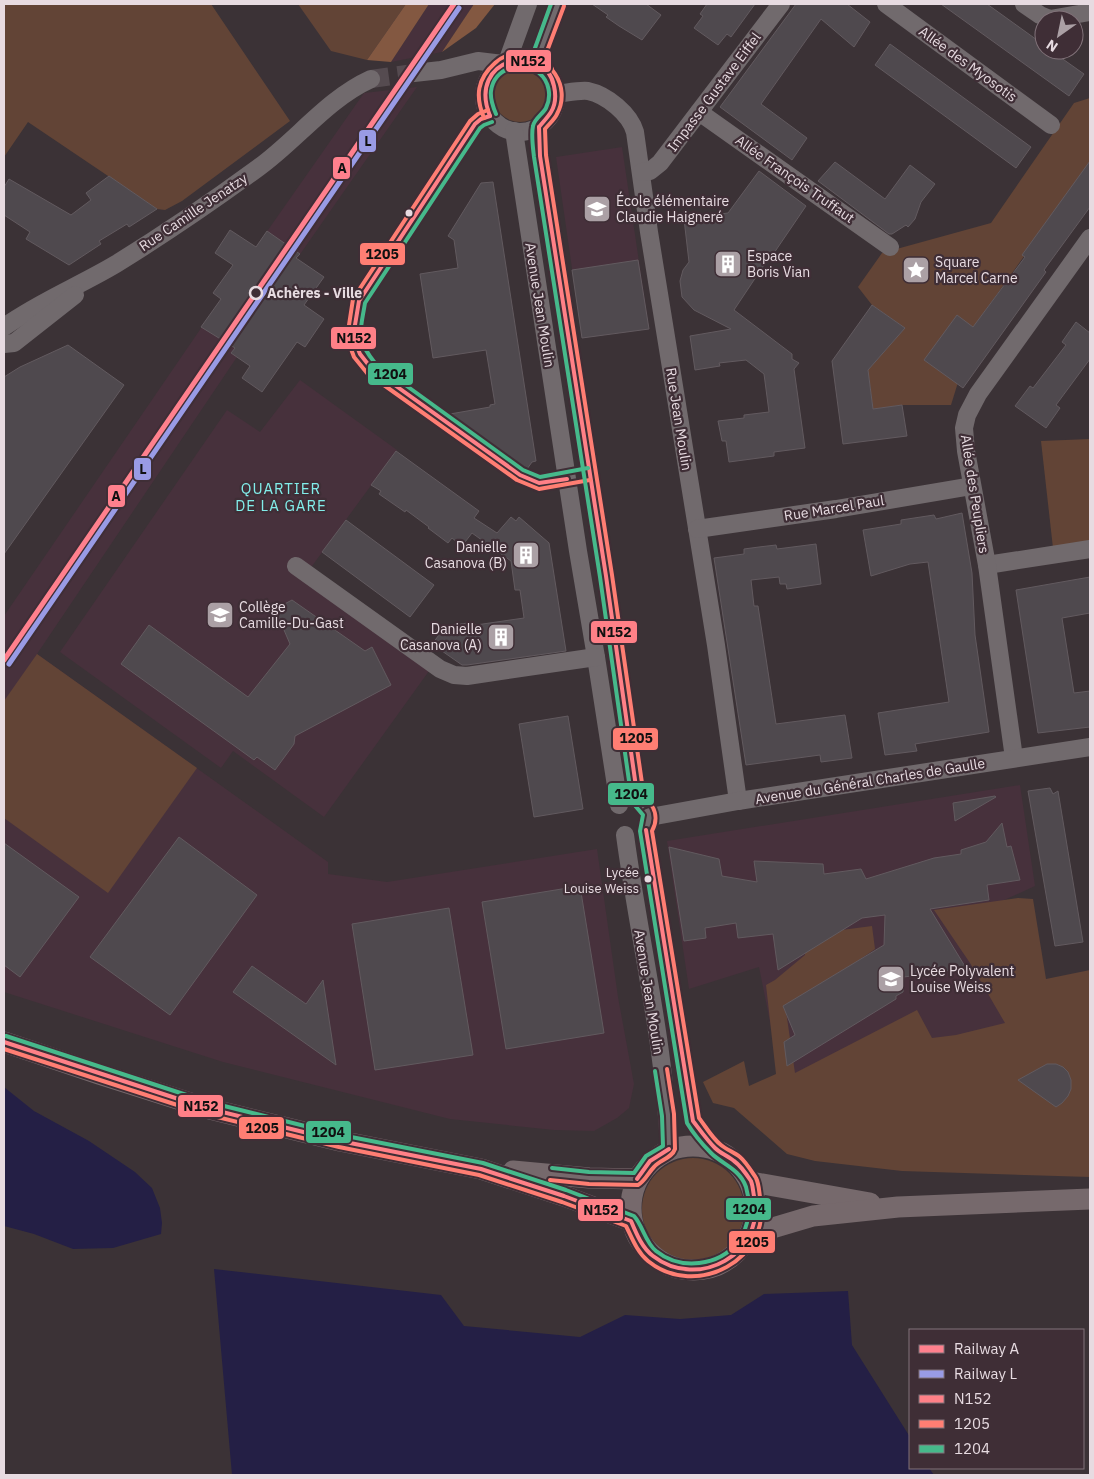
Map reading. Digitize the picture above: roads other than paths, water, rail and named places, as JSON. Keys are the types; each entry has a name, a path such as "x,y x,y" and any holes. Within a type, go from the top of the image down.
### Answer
{"main road":[{"path":"4,1042 206,1108 340,1141 481,1169 564,1196 631,1221"},
{"path":"692,1145 716,1149 736,1162 750,1182 756,1206 753,1226 744,1245 730,1259 711,1268 690,1271 670,1266 652,1256 639,1240 631,1221 630,1200 637,1179 650,1161 669,1149 692,1145"},
{"path":"481,1169 589,1178 637,1179"},
{"path":"750,1182 898,1207"},
{"path":"749,1235 813,1216 898,1207 1090,1199"}],"street":[{"path":"528,4 505,63 494,70 485,88 484,98 490,116 500,125 514,131 527,131 539,127 549,118 555,106 556,94 553,81 540,57 541,48 558,4"},
{"name":"Impasse Gustave Eiffel","path":"642,172 650,171 660,163 781,4"},
{"name":"Allée des Myosotis","path":"886,4 1051,125"},
{"path":"1024,4 1040,15 1050,19 1090,12"},
{"path":"414,73 441,70 478,61 505,63 524,60 540,65 546,70"},
{"name":"Rue Camille Jenatzy","path":"4,327 24,324 165,232 259,168 336,100 353,88 371,80"},
{"name":"Rue Jean Moulin","path":"556,94 586,91 605,98 625,114 633,125 635,132 649,232 716,645 738,801"},
{"name":"Allée François Truffaut","path":"699,112 890,247"},
{"name":"Avenue Jean Moulin","path":"539,127 540,156 606,576 638,801"},
{"name":"Avenue Jean Moulin","path":"514,131 619,805"},
{"name":"Allée des Peupliers","path":"1014,758 987,565 966,451 964,428 967,415 978,394 1090,238"},
{"path":"4,344 14,343 24,324"},
{"path":"567,478 589,474"},
{"name":"Rue Marcel Paul","path":"696,529 836,509 972,486"},
{"path":"987,565 1090,549"},
{"path":"296,566 440,669 454,675 468,676 596,657"},
{"name":"Avenue du Général Charles de Gaulle","path":"625,835 636,836 648,823 738,801 1090,747"},
{"path":"625,835 616,827 614,821 619,805 628,800 638,801 646,807 648,823"},
{"name":"Avenue Jean Moulin","path":"648,823 693,1121 716,1149"},
{"name":"Avenue Jean Moulin","path":"625,835 668,1115 669,1149"}],"tunnel":[{"path":"371,79 414,73"}],"rail line":[{"name":"A","path":"4,660 454,4"},
{"name":"L","path":"9,664 459,8"}],"place":[{"name":"École élémentaire Claudie Haigneré","path":"597,209"},
{"name":"Espace Boris Vian","path":"728,264"},
{"name":"Square Marcel Carne","path":"916,270"},
{"name":"Achères - Ville","path":"256,293"},
{"name":"Danielle Casanova (B)","path":"526,555"},
{"name":"Collège Camille-Du-Gast","path":"220,615"},
{"name":"Danielle Casanova (A)","path":"501,637"},
{"name":"Lycée Louise Weiss","path":"648,879"},
{"name":"Lycée Polyvalent Louise Weiss","path":"891,979"}],"district":[{"name":"QUARTIER DE LA GARE","path":"281,496"}]}
